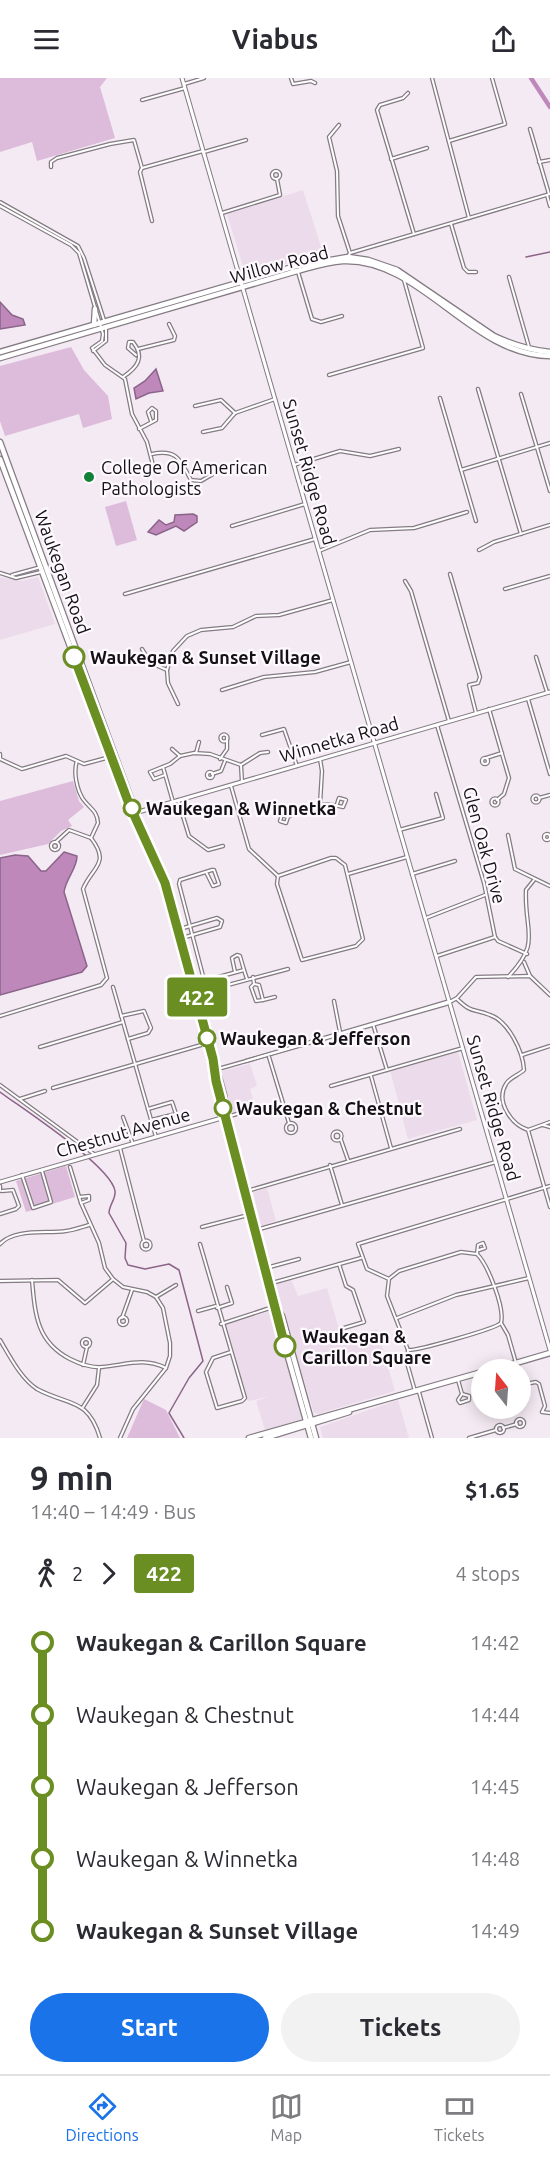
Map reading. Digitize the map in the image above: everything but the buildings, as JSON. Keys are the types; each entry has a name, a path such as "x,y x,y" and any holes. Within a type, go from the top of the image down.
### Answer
{"main road":[{"name":"Willow Road","path":"0,352 349,255 386,265 494,336 530,352 550,354"},
{"name":"Willow Road","path":"297,268 344,261 381,267 405,277"},
{"path":"95,309 101,325"},
{"name":"Willow Road","path":"0,358 101,325"},
{"name":"Waukegan Road","path":"0,442 113,756 165,883 180,929 270,1284 276,1306 282,1316 313,1436"},
{"name":"Waukegan Road","path":"0,459 44,568"},
{"path":"527,1359 550,1351"},
{"path":"249,1438 320,1420 471,1375"},
{"path":"265,1438 298,1426 306,1410 320,1420"},
{"path":"298,1426 313,1436 320,1420"}],"street":[{"name":"Sunset Ridge Road","path":"182,78 550,1351"},
{"path":"142,100 204,78"},
{"path":"291,78 293,84 315,83"},
{"path":"432,78 469,218"},
{"path":"449,141 505,124 492,78"},
{"path":"408,93 403,98 377,108 414,234"},
{"path":"339,125 329,137 337,171 338,216 349,255 548,194"},
{"path":"530,129 550,206"},
{"path":"51,167 52,160 57,158 134,140 152,221"},
{"path":"142,168 246,140"},
{"path":"391,159 427,148"},
{"path":"539,162 550,160"},
{"path":"222,213 280,195 276,179"},
{"path":"0,204 77,250 95,309"},
{"path":"0,204 78,246 84,258 101,325 102,340 93,350 109,369 123,377 132,414 151,454 155,473"},
{"path":"451,224 464,268 468,273 476,272"},
{"path":"297,268 312,319 321,322 342,316"},
{"path":"330,375 423,348 405,277"},
{"path":"509,277 530,352"},
{"path":"138,349 174,340 175,336 169,324"},
{"path":"136,355 130,351 127,344 133,342 138,349"},
{"path":"123,377 138,366 136,355 138,349"},
{"path":"478,389 521,534"},
{"path":"521,394 550,491"},
{"path":"440,398 476,521"},
{"path":"203,432 222,428 235,413 275,399"},
{"path":"195,406 221,400 235,413"},
{"path":"139,429 151,421"},
{"path":"461,470 550,443"},
{"path":"294,465 340,452 370,456 399,449"},
{"path":"151,454 165,452 181,460 191,480 201,481 213,474"},
{"path":"232,526 305,504"},
{"path":"319,551 370,530 414,528 467,512"},
{"path":"479,550 550,525"},
{"path":"125,594 315,539"},
{"path":"0,573 9,576 44,568"},
{"path":"450,574 480,677 478,682 469,685 476,713"},
{"path":"505,590 550,576"},
{"path":"405,581 411,591 449,721"},
{"path":"178,704 168,683 167,670 176,646 193,633 233,627 256,616 279,615 333,600"},
{"path":"142,649 151,663 167,670"},
{"path":"536,657 549,692"},
{"path":"222,690 264,677 315,672 351,662"},
{"name":"Winnetka Road","path":"135,813 549,692"},
{"path":"527,698 550,774"},
{"path":"489,709 509,778 504,794 497,800"},
{"name":"Glen Oak Drive","path":"437,725 467,824 495,937"},
{"path":"262,735 284,729 297,766"},
{"path":"220,759 227,749 227,738"},
{"path":"196,753 198,742"},
{"path":"172,748 180,756"},
{"path":"165,775 154,779 151,776 152,770 163,767 180,756 196,753 241,765 260,753 268,752"},
{"path":"486,758 502,753"},
{"path":"0,754 0,759 22,769 66,756 87,764 113,756"},
{"path":"320,759 322,771 320,804"},
{"path":"77,761 75,770 83,799 98,817 97,828 91,838"},
{"path":"212,774 221,771 225,761"},
{"path":"241,765 242,782"},
{"path":"163,767 173,802"},
{"path":"230,785 249,849 278,876"},
{"path":"399,830 443,818 436,794"},
{"path":"539,798 550,795"},
{"path":"178,800 190,839 208,850 223,846"},
{"path":"288,817 308,806 337,804"},
{"path":"0,1016 105,982 107,974 83,889 99,862 99,853 91,838 69,830 56,842"},
{"path":"508,835 515,869 550,886"},
{"path":"348,874 407,857"},
{"path":"336,858 345,865 363,939 356,946 302,960 277,884 278,876 336,858"},
{"path":"412,874 455,861"},
{"path":"206,872 213,886 219,884 215,870 206,872 179,881 204,978 211,980 244,970"},
{"path":"507,978 527,954 530,936 526,890 534,880"},
{"path":"426,919 485,896"},
{"path":"180,929 217,918 222,921 220,927 182,938"},
{"path":"436,956 495,937 498,941 527,954"},
{"path":"235,972 232,958 237,955 247,979"},
{"path":"523,961 530,976 550,995"},
{"path":"196,993 288,969"},
{"path":"215,1070 436,1006 457,998 476,978 487,975 507,978 530,976"},
{"path":"253,977 254,984 251,987 253,998 256,1001 275,997"},
{"path":"254,984 259,985 262,1000"},
{"path":"113,987 156,1137"},
{"path":"457,998 471,1012 491,1015 502,1023 521,1056 524,1070 506,1084 503,1100 513,1122 528,1130 550,1207"},
{"path":"334,1001 341,1033"},
{"path":"121,1016 144,1011 150,1028 148,1033 128,1039"},
{"path":"40,1047 123,1023"},
{"path":"373,1024 387,1070"},
{"path":"53,1088 208,1042"},
{"path":"521,1056 550,1046"},
{"path":"331,1086 463,1048"},
{"path":"269,1054 289,1123"},
{"path":"370,1075 391,1148"},
{"path":"0,1085 92,1155"},
{"path":"20,1099 45,1091"},
{"path":"148,1109 172,1102 176,1114 151,1120"},
{"name":"Chestnut Avenue","path":"0,1184 22,1175 253,1109"},
{"path":"123,1117 133,1144"},
{"path":"528,1130 550,1122"},
{"path":"543,1125 550,1127"},
{"path":"246,1191 460,1128"},
{"path":"341,1139 348,1160"},
{"path":"120,1147 144,1240"},
{"path":"256,1230 496,1162"},
{"path":"330,1165 342,1206"},
{"path":"70,1167 81,1203 99,1243 105,1268 113,1279 132,1290 147,1292 156,1297 162,1304 170,1343 170,1356 166,1368 133,1409 120,1438"},
{"path":"22,1175 33,1208 51,1202 42,1170"},
{"path":"0,1184 1,1191 15,1191 19,1206 0,1215"},
{"path":"389,1279 368,1269 361,1258 358,1244 550,1186"},
{"path":"79,1197 85,1194 89,1197 81,1203"},
{"path":"202,1227 252,1214"},
{"path":"0,1244 8,1238 24,1234 67,1231 91,1225"},
{"path":"200,1244 221,1324 231,1352 244,1399 216,1407 206,1374 213,1358 231,1352"},
{"path":"477,1254 479,1250"},
{"path":"432,1438 407,1363 408,1350 402,1341 387,1296 389,1279 399,1270 454,1254 468,1252 477,1254 490,1272 502,1315 501,1323 508,1335 515,1359"},
{"path":"270,1284 361,1258"},
{"path":"266,1268 299,1259"},
{"path":"339,1264 346,1286 353,1290 364,1322 344,1329"},
{"path":"396,1319 445,1298 529,1278"},
{"path":"0,1281 58,1280 85,1303 113,1279"},
{"path":"32,1280 38,1323 44,1338 54,1351 82,1365 99,1368 141,1361 154,1362 166,1368"},
{"path":"156,1297 176,1285"},
{"path":"198,1311 232,1303 227,1287"},
{"path":"122,1317 132,1290"},
{"path":"221,1324 276,1306"},
{"path":"408,1350 420,1350 450,1338 493,1329 501,1323"},
{"path":"0,1340 30,1383 83,1407 92,1418 100,1438"},
{"path":"82,1365 87,1347"},
{"path":"83,1407 96,1389 99,1368"},
{"path":"458,1379 462,1394"},
{"path":"531,1384 537,1383 545,1406 542,1412 550,1413"},
{"path":"545,1406 550,1407"},
{"path":"469,1438 496,1430 499,1425 504,1428 517,1424"}],"shaded area":[{"path":"0,78 107,78 100,87 115,138 37,161 32,142 0,152"},
{"path":"303,190 323,253 246,276 227,214"},
{"path":"0,302 12,315 23,319 25,325 0,329"},
{"path":"71,347 84,370 108,396 112,419 83,428 79,414 5,436 0,421 0,366"},
{"path":"156,369 163,391 149,393 136,399 134,388 145,381"},
{"path":"126,501 137,540 116,546 105,507"},
{"path":"193,514 197,516 197,522 184,531 176,526 156,535 148,532 159,520 166,525 174,522 175,515"},
{"path":"0,577 22,581 38,577 55,624 0,640"},
{"path":"73,781 79,801 84,807 68,820 72,826 61,831 48,844 0,855 0,801"},
{"path":"64,852 77,856 64,892 87,966 82,972 0,995 0,858 15,855 28,856 41,871 46,871"},
{"path":"458,1052 477,1120 408,1139 390,1070"},
{"path":"250,1064 257,1086 250,1089 255,1106 232,1112 221,1071"},
{"path":"66,1166 75,1197 26,1212 16,1181"},
{"path":"267,1188 276,1221 261,1226 253,1192"},
{"path":"291,1279 298,1296 327,1288 342,1339 377,1329 395,1391 318,1414 314,1413 274,1284"},
{"path":"273,1310 303,1419 265,1430 256,1401 268,1397 248,1401 225,1325"},
{"path":"144,1399 166,1410 180,1438 127,1438"},
{"path":"398,1400 409,1438 323,1438 320,1427"}],"waterway":[{"path":"531,78 550,107"},
{"path":"526,257 550,252"},
{"path":"0,1092 83,1153 110,1180 115,1194 109,1213 126,1243 125,1258 128,1265 145,1269 169,1264 179,1270 203,1361 189,1378 169,1413 184,1438"}],"bus line":[{"name":"422","path":"74,657 123,789 165,883 175,913 213,1059 224,1114 227,1117 285,1346"}],"place":[{"name":"College Of American Pathologists","path":"89,477"},
{"name":"Waukegan & Sunset Village","path":"74,657"},
{"name":"Waukegan & Winnetka","path":"132,808"},
{"name":"Waukegan & Jefferson","path":"207,1038"},
{"name":"Waukegan & Chestnut","path":"223,1108"},
{"name":"Waukegan & Carillon Square","path":"285,1346"}]}
